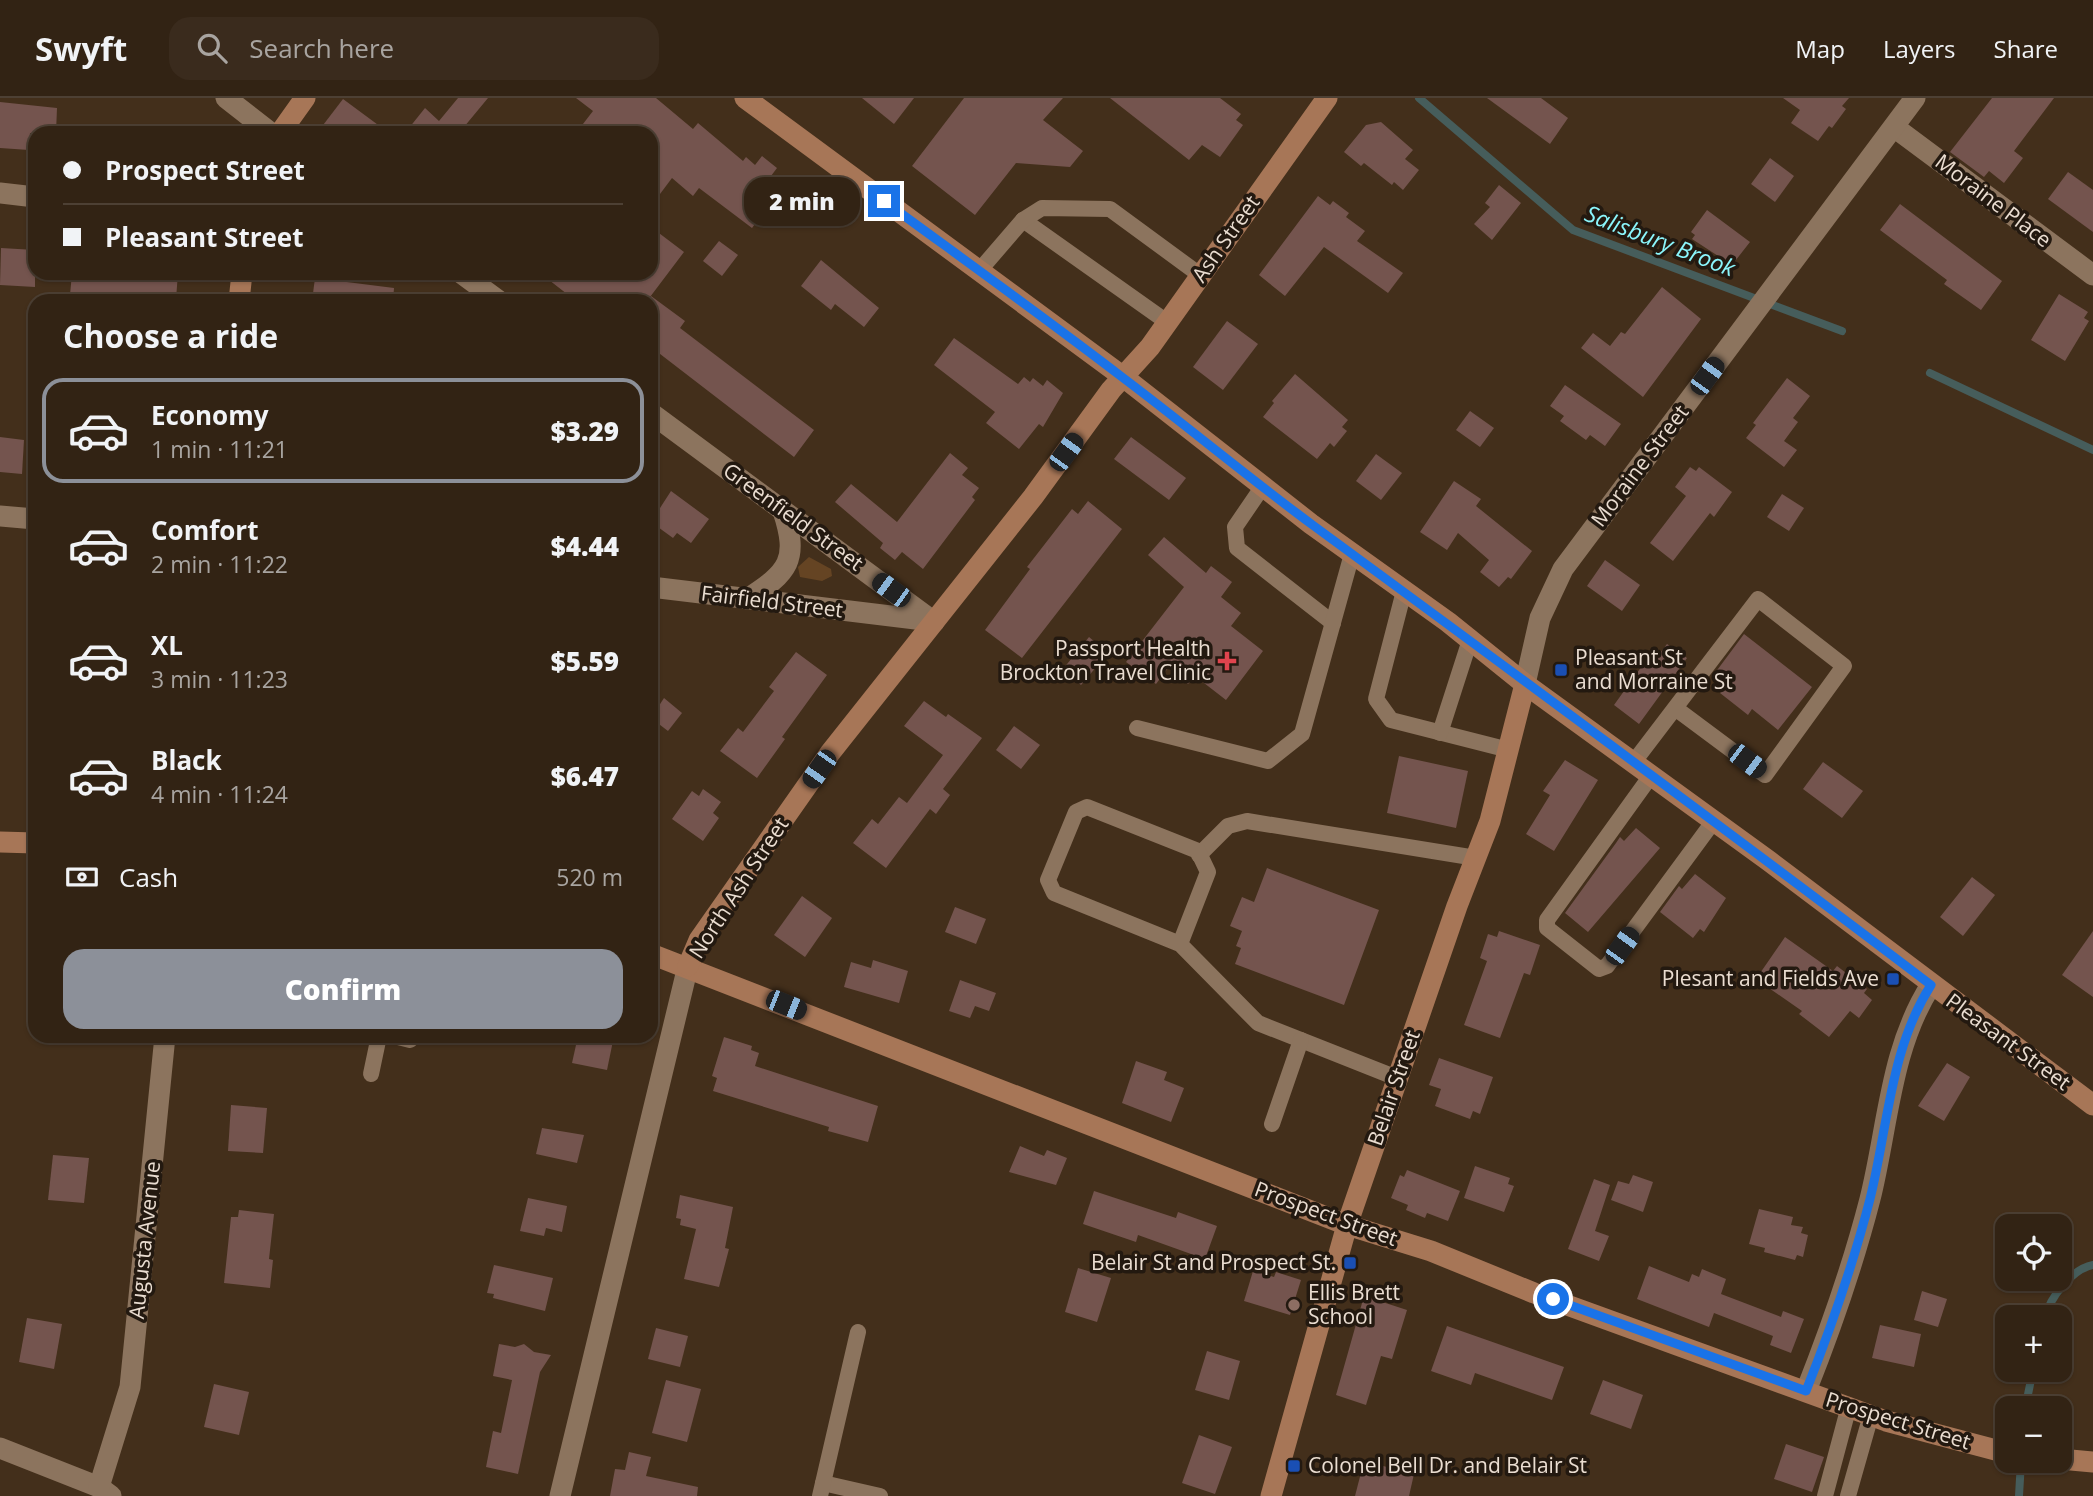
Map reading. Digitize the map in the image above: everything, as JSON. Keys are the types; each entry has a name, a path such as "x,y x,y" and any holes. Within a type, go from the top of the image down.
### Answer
{"street":[{"path":"226,98 262,126"},
{"path":"285,126 304,98"},
{"name":"Pleasant Street","path":"746,98 1122,376 1525,684 2093,1105"},
{"name":"Moraine Street","path":"1525,684 1540,618 1563,569 1915,98"},
{"name":"Ash Street","path":"1122,376 1167,322 1323,100"},
{"name":"Moraine Place","path":"1894,127 2093,275"},
{"path":"0,194 28,196"},
{"path":"470,280 490,294"},
{"name":"North Ash Street","path":"560,1496 688,966 699,940 830,753 1033,497 1122,376"},
{"name":"Greenfield Street","path":"658,418 934,622"},
{"path":"747,599 781,574 789,559 792,538 783,511"},
{"path":"0,516 28,518"},
{"name":"Fairfield Street","path":"658,588 934,622"},
{"name":"Belair Street","path":"1271,1496 1347,1225 1490,821 1525,684"},
{"path":"0,842 28,843"},
{"name":"Prospect Street","path":"658,956 1347,1225 1431,1251 1534,1293 1871,1415 1995,1450"},
{"path":"1806,1391 1841,1303 1871,1196 1888,1099 1914,1011 1931,985"},
{"name":"Augusta Avenue","path":"105,1491 114,1442 130,1387 164,1043"},
{"path":"0,1448 105,1491"},
{"path":"2072,1460 2093,1462"}],"lane":[{"path":"979,271 1023,220 1042,208 1110,209 1200,275"},
{"path":"1023,220 1167,322"},
{"path":"1263,486 1235,527 1237,548 1333,623"},
{"path":"1136,728 1268,761 1302,734 1352,554"},
{"path":"1404,591 1376,699 1391,720 1509,750"},
{"path":"1633,763 1758,598 1844,666 1765,775 1675,708"},
{"path":"1440,733 1470,640"},
{"path":"1650,777 1547,920 1547,928 1599,969 1607,967 1713,822"},
{"path":"1181,944 1208,872 1199,855 1087,807 1076,812 1048,880 1054,894 1181,944 1258,1023 1397,1078"},
{"path":"1199,855 1228,826 1247,821 1476,858"},
{"path":"1272,1124 1301,1040"},
{"path":"371,1074 378,1043"},
{"path":"858,1332 822,1489 880,1496"},
{"path":"1825,1496 1849,1406"},
{"path":"1848,1496 1871,1415"}],"shaded area":[{"path":"809,557 831,569 832,576 822,581 800,577 798,567"}],"building":[{"path":"458,98 488,98 465,126 411,126 425,108 439,121"},
{"path":"576,98 656,98 693,129 698,123 743,161 746,157 755,165 762,156 777,168 771,176 784,186 752,228 699,188 693,196 672,178 658,197 658,126 581,126 593,111"},
{"path":"862,98 914,98 894,124"},
{"path":"964,98 1063,98 1043,120 1083,151 1070,167 1016,163 975,215 912,166"},
{"path":"1110,98 1220,98 1241,114 1236,120 1243,125 1220,157 1202,145 1189,160"},
{"path":"1487,98 1541,98 1568,118 1550,144"},
{"path":"1783,98 1849,98 1842,106 1846,109 1818,141 1791,123 1800,110"},
{"path":"1992,98 2054,98 2014,151 2023,158 2004,183 1989,171 1984,177 1950,152"},
{"path":"343,99 380,126 322,126"},
{"path":"0,102 57,108 56,126 28,126 28,150 0,148"},
{"path":"1381,122 1413,150 1405,159 1419,170 1403,190 1394,182 1392,185 1364,163 1361,166 1344,152 1366,125"},
{"path":"1770,158 1794,176 1775,202 1751,184"},
{"path":"2068,172 2093,190 2093,232 2048,199"},
{"path":"1499,185 1521,203 1492,240 1474,224 1490,207 1485,203"},
{"path":"1318,196 1330,205 1333,201 1349,213 1346,217 1365,231 1357,241 1403,273 1388,293 1324,247 1285,296 1259,275"},
{"path":"1900,204 2002,281 1981,310 1944,284 1947,280 1880,230"},
{"path":"1707,210 1750,242 1732,265 1692,239 1695,235 1691,232"},
{"path":"658,232 684,252 652,294 567,294 549,280 658,280"},
{"path":"719,241 738,255 722,276 703,261"},
{"path":"1,248 28,250 28,280 35,280 35,287 0,285"},
{"path":"821,260 879,308 864,327 835,304 831,310 801,286"},
{"path":"71,280 177,280 176,294 70,294"},
{"path":"315,280 394,288 394,294 313,294"},
{"path":"1662,287 1701,319 1643,397 1581,348 1593,333 1610,346 1621,332 1625,334"},
{"path":"2059,294 2088,312 2084,318 2089,321 2065,361 2031,340"},
{"path":"658,301 685,321 680,328 814,430 794,457 658,352"},
{"path":"1227,321 1258,344 1223,390 1193,367"},
{"path":"954,338 1018,384 1024,377 1030,382 1033,378 1043,386 1047,380 1063,393 1043,427 1039,424 1019,449 986,423 995,412 934,365"},
{"path":"1295,374 1348,420 1342,427 1347,431 1334,447 1330,443 1317,459 1263,417 1274,403 1272,401"},
{"path":"1787,378 1810,396 1793,418 1798,422 1784,441 1797,450 1784,467 1746,438 1756,425 1753,423"},
{"path":"1565,385 1621,424 1605,446 1590,435 1586,440 1560,421 1564,416 1550,406"},
{"path":"1470,411 1494,428 1480,447 1456,430"},
{"path":"0,437 24,440 22,474 0,472"},
{"path":"1131,437 1186,478 1169,500 1114,459"},
{"path":"950,453 968,468 962,475 979,488 972,497 975,500 923,569 902,552 895,560 880,548 883,543 835,502 851,484 897,522"},
{"path":"1376,454 1402,473 1381,500 1356,481"},
{"path":"1690,467 1696,471 1699,467 1732,492 1714,517 1710,513 1673,561 1650,543 1686,496 1675,487"},
{"path":"1454,481 1481,499 1476,506 1532,551 1511,579 1508,577 1499,587 1480,572 1489,560 1458,533 1447,550 1420,532"},
{"path":"671,491 709,519 691,543 677,533 673,538 658,527 658,511"},
{"path":"1782,494 1804,508 1789,531 1767,517"},
{"path":"1088,501 1122,529 1022,658 985,630 1030,569 1027,567 1072,509 1078,514"},
{"path":"1164,537 1206,573 1211,566 1232,582 1221,597 1241,613 1231,626 1263,651 1226,700 1195,676 1188,684 1168,668 1156,684 1126,662 1184,587 1148,555"},
{"path":"1605,560 1640,585 1622,611 1587,586"},
{"path":"1744,634 1812,687 1778,730 1752,709 1748,715 1720,693 1725,687 1712,677"},
{"path":"1089,637 1108,653 1081,685 1063,669"},
{"path":"1667,644 1687,658 1639,724 1614,705 1647,659 1652,663"},
{"path":"796,652 827,675 782,737 785,739 757,778 720,751 738,728 743,732 774,691 769,687"},
{"path":"664,698 682,713 668,731 658,723 658,707"},
{"path":"924,701 982,738 943,789 950,795 936,814 930,809 886,868 853,843 872,819 878,824 899,797 907,803 943,755 904,726"},
{"path":"1014,726 1040,745 1021,769 996,750"},
{"path":"1399,756 1468,771 1456,828 1387,813"},
{"path":"1565,760 1598,780 1554,851 1526,834 1550,795 1543,791"},
{"path":"1823,762 1863,791 1842,818 1803,789"},
{"path":"703,789 721,802 713,813 719,818 703,841 672,819 692,791 699,796"},
{"path":"1636,828 1660,848 1588,932 1565,913 1620,837 1624,841"},
{"path":"1267,868 1379,910 1344,1005 1235,964 1241,948 1236,946 1242,931 1230,926 1242,897 1254,902"},
{"path":"1695,874 1726,898 1704,932 1700,929 1693,938 1660,912 1679,886 1682,889"},
{"path":"1972,877 1995,895 1963,936 1940,917"},
{"path":"802,896 832,918 805,957 774,935"},
{"path":"955,907 986,919 976,944 945,932"},
{"path":"1499,931 1540,945 1530,975 1524,973 1500,1038 1464,1025 1487,961 1480,958 1488,934 1497,937"},
{"path":"2093,931 2093,997 2062,975"},
{"path":"1785,937 1833,971 1837,966 1867,989 1864,993 1872,1000 1859,1018 1850,1011 1829,1037 1799,1014 1802,1011 1756,979"},
{"path":"873,960 908,971 899,1003 844,987 851,962 871,968"},
{"path":"960,980 996,993 989,1011 975,1006 970,1018 949,1011"},
{"path":"724,1037 752,1046 751,1050 759,1053 755,1066 878,1106 868,1142 713,1091 717,1078 712,1076"},
{"path":"576,1043 613,1043 607,1070 572,1063"},
{"path":"1439,1058 1493,1077 1480,1114 1473,1111 1470,1119 1435,1106 1441,1089 1429,1085"},
{"path":"1136,1061 1167,1072 1164,1080 1184,1088 1171,1122 1122,1103"},
{"path":"1947,1063 1970,1077 1944,1121 1918,1106"},
{"path":"231,1105 267,1108 263,1153 228,1151"},
{"path":"542,1128 584,1135 577,1163 536,1154"},
{"path":"1020,1146 1044,1156 1047,1150 1067,1158 1056,1185 1009,1172"},
{"path":"53,1155 89,1158 84,1203 48,1200"},
{"path":"1475,1166 1510,1178 1508,1184 1514,1186 1504,1212 1464,1198"},
{"path":"1407,1170 1460,1191 1448,1221 1427,1213 1425,1218 1406,1210 1408,1205 1391,1198 1400,1175 1404,1177"},
{"path":"1633,1175 1653,1182 1643,1212 1611,1200 1618,1181 1629,1184"},
{"path":"1594,1179 1610,1185 1595,1231 1609,1236 1599,1261 1568,1249"},
{"path":"1094,1191 1176,1218 1178,1212 1217,1226 1205,1259 1138,1235 1136,1242 1083,1224"},
{"path":"680,1195 733,1207 725,1248 729,1249 719,1287 684,1279 696,1229 680,1225 681,1219 676,1218"},
{"path":"528,1198 567,1206 562,1232 546,1228 544,1236 520,1231"},
{"path":"1759,1209 1793,1217 1791,1225 1803,1227 1801,1233 1808,1235 1803,1257 1797,1255 1795,1260 1764,1252 1765,1248 1749,1244"},
{"path":"239,1210 274,1214 269,1259 273,1260 270,1288 224,1283 231,1217 238,1217"},
{"path":"494,1265 553,1278 545,1311 493,1298 494,1294 487,1293"},
{"path":"1649,1266 1689,1282 1692,1274 1699,1277 1702,1269 1726,1279 1721,1294 1781,1317 1783,1311 1804,1319 1791,1353 1770,1345 1773,1336 1714,1313 1709,1327 1637,1299"},
{"path":"1078,1268 1111,1278 1097,1322 1065,1312"},
{"path":"1253,1271 1274,1277 1276,1272 1301,1280 1290,1315 1244,1301"},
{"path":"1922,1291 1947,1299 1938,1327 1914,1320"},
{"path":"1364,1296 1407,1310 1392,1359 1381,1356 1366,1405 1336,1395"},
{"path":"27,1318 62,1324 54,1369 19,1362"},
{"path":"1880,1325 1921,1334 1914,1367 1872,1358"},
{"path":"1447,1326 1564,1367 1552,1400 1475,1373 1471,1385 1431,1371"},
{"path":"656,1328 688,1336 680,1367 648,1359"},
{"path":"499,1344 515,1347 524,1344 534,1352 551,1355 540,1372 518,1474 486,1467 493,1431 501,1433 512,1380 493,1376"},
{"path":"1207,1351 1240,1361 1229,1400 1195,1390"},
{"path":"666,1380 701,1389 687,1442 652,1433"},
{"path":"1603,1380 1643,1395 1631,1429 1590,1414"},
{"path":"214,1384 249,1392 239,1435 204,1427"},
{"path":"1199,1435 1232,1447 1215,1494 1182,1483"},
{"path":"1786,1444 1824,1457 1812,1492 1774,1479"},
{"path":"629,1452 651,1457 646,1476 698,1487 697,1496 610,1496 615,1469 625,1470"},
{"path":"1364,1461 1414,1474 1409,1496 1355,1496"}],"waterway":[{"name":"Salisbury Brook","path":"1419,98 1573,230 1842,331"},
{"name":"Salisbury Brook","path":"1930,373 2093,450"},
{"name":"Salisbury Brook","path":"2050,1305 2070,1278 2093,1265"},
{"name":"Salisbury Brook","path":"2028,1396 2031,1382"},
{"name":"Salisbury Brook","path":"2019,1496 2020,1473"}],"place":[{"name":"Passport Health Brockton Travel Clinic","path":"1227,661"},
{"name":"Pleasant St and Morraine St","path":"1561,670"},
{"name":"Plesant and Fields Ave","path":"1893,979"},
{"name":"Belair St and Prospect St.","path":"1350,1263"},
{"name":"Ellis Brett School","path":"1294,1305"},
{"name":"Colonel Bell Dr. and Belair St","path":"1294,1466"}],"route":[{"path":"884,201 1122,376 1311,524 1448,622 1525,684 1769,861 1931,985 1914,1011 1888,1099 1871,1196 1841,1303 1806,1391 1553,1299"}]}
